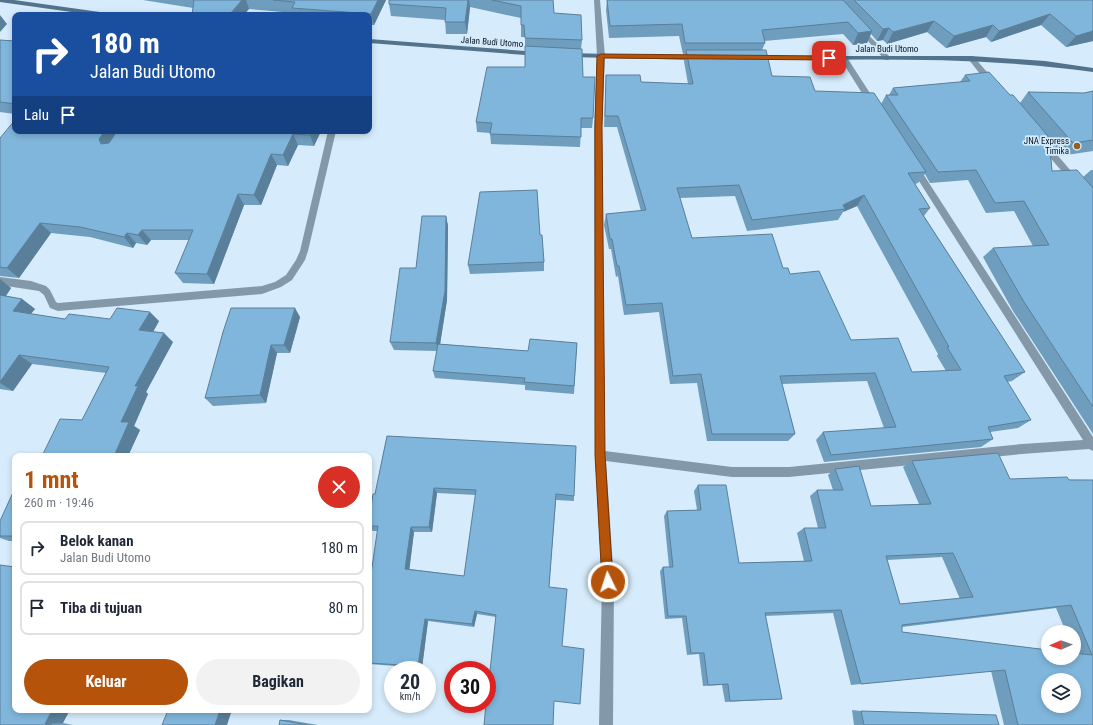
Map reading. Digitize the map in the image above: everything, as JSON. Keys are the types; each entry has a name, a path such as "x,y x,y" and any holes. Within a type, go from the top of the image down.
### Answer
{"street":[{"path":"0,0 86,12"},
{"path":"597,0 601,56 598,127 600,455 608,582 606,725"},
{"path":"854,23 888,58"},
{"name":"Jalan Budi Utomo","path":"372,41 547,54"},
{"path":"562,54 703,58"},
{"name":"Jalan Budi Utomo","path":"750,58 971,58 1045,63 1093,70"},
{"path":"844,58 880,114"},
{"path":"971,58 997,88"},
{"path":"0,281 36,286 43,289 53,305 58,307 262,290 278,285 291,277 299,265 304,251 331,134"},
{"path":"1041,141 1080,187"},
{"path":"909,159 1092,445"},
{"path":"600,455 732,472 789,472 1022,448 1092,445"}],"building":[{"path":"194,0 242,0 232,12 192,12"},
{"path":"273,0 378,0 372,12 345,12 292,8 295,2"},
{"path":"389,0 468,0 465,22 445,22 446,8 389,4"},
{"path":"492,0 553,0 554,13 581,15 582,40 525,38 524,25 521,25 521,6"},
{"path":"607,0 843,0 872,31 858,33 848,22 762,30 765,43 685,43 682,24 610,26"},
{"path":"854,0 1093,0 1093,31 1076,36 1050,14 999,31 993,25 954,36 934,21 893,32 889,28 883,29"},
{"path":"0,40 12,41 12,104 0,102"},
{"path":"525,46 582,49 583,77 595,77 593,118 581,118 581,137 490,134 492,123 476,122 487,67 525,67"},
{"path":"686,50 766,50 772,76 810,77 815,91 874,93 926,172 908,173 930,208 919,209 1025,372 1004,376 1031,420 988,427 993,439 831,455 823,432 896,427 875,373 780,376 795,434 712,434 701,374 673,376 662,303 626,305 619,266 617,266 612,239 610,239 606,214 646,210 618,116 605,116 606,75 640,75 641,82 693,84","holes":["739,185 752,220 845,209 843,205 864,195 961,370 912,372 898,338 851,340 819,271 790,274 788,268 783,268 772,234 692,238 677,188"]},
{"path":"989,72 1010,95 1013,95 1058,148 1050,149 1052,171 1077,170 1093,188 1093,407 1024,302 993,248 1049,245 1024,201 995,203 976,170 938,172 886,95 898,95 893,88 970,81 965,75"},
{"path":"1093,91 1093,140 1073,143 1028,92 1084,93"},
{"path":"12,124 12,134 103,134 99,139 101,144 109,143 115,134 293,134 283,155 271,154 254,195 238,194 207,274 175,273 193,230 142,230 138,235 127,233 124,237 80,227 40,223 7,268 0,267 0,138"},
{"path":"537,190 540,235 542,235 544,262 468,265 480,192"},
{"path":"422,216 446,216 445,291 436,343 390,342 400,268 416,268"},
{"path":"0,295 22,299 13,311 65,319 69,314 110,319 117,308 150,312 139,330 164,333 135,386 138,386 121,422 129,422 115,453 43,453 60,419 82,420 109,367 19,355 0,382"},
{"path":"231,308 295,308 284,345 271,345 260,395 205,398 223,332"},
{"path":"530,339 577,343 574,386 524,382 525,378 433,371 438,344 528,351"},
{"path":"387,436 576,446 574,496 556,494 549,587 567,589 562,646 584,649 580,704 554,701 553,725 484,725 485,713 496,713 496,661 491,661 496,615 475,611 472,624 425,619 419,661 384,661 384,664 372,663 372,567 378,526 372,526 373,494 375,494","holes":["434,488 476,490 464,576 405,569 411,527 429,527"]},
{"path":"998,453 1010,479 1067,477 1069,480 1093,480 1093,725 1018,725 1005,670 861,684 841,610 765,613 782,699 730,701 728,684 708,685 704,653 691,653 686,616 668,616 663,567 673,567 667,511 701,510 698,485 726,485 739,563 812,561 804,528 826,528 817,490 843,490 835,469 859,466 871,506 931,504 912,461","holes":["953,553 973,597 900,604 886,556","1071,605 1079,625 1081,625 1081,629 1092,655 1081,654 1081,665 1041,665 1041,649 902,632 902,625"]},
{"path":"12,495 12,536 0,536 0,521"},
{"path":"0,565 12,567 12,713 50,713 45,724 52,725 0,725"},
{"path":"861,711 996,715 999,725 864,725"},
{"path":"167,713 219,713 215,725 162,725"},
{"path":"280,720 307,725 279,725"}],"place":[{"name":"JNA Express Timika","path":"1077,146"}],"route":[{"path":"608,582 600,455 598,127 601,56 829,58"}]}
